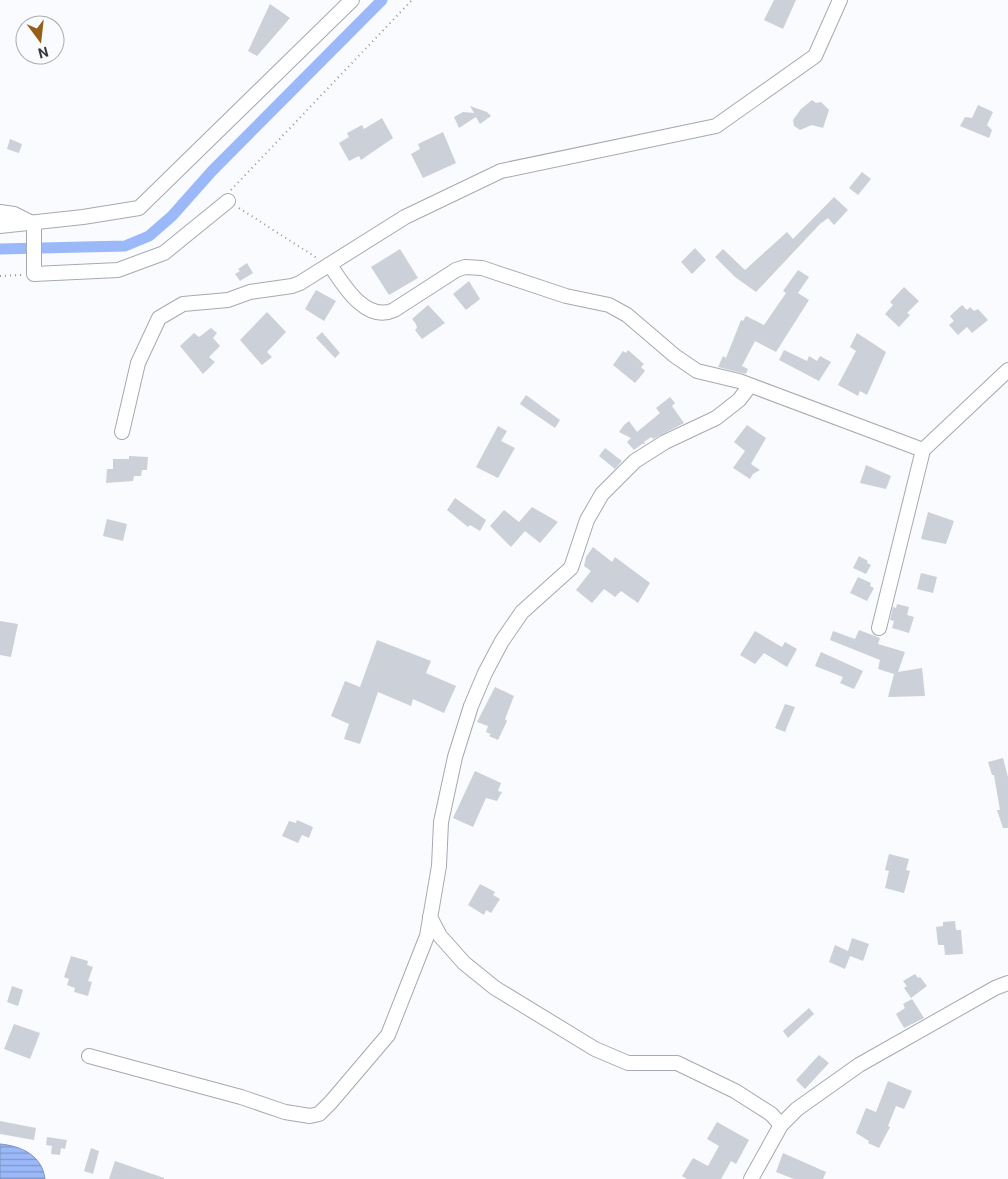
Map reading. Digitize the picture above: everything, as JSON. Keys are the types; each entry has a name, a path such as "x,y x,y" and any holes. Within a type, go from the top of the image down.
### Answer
{"street":[{"path":"0,226 34,224 139,208 352,0"},
{"path":"122,432 138,363 159,318 184,304 228,300 250,292 292,286 330,265 405,218 501,171 716,126 815,56 840,0"},
{"path":"34,224 34,274 118,270 164,253 228,201"},
{"path":"0,212 14,214 34,224"},
{"path":"330,265 339,279 363,305 375,313 381,314 394,310 456,270 464,267 482,268 566,296 614,307 627,315 686,364 703,373 738,381 923,450"},
{"path":"879,628 923,450 1008,370"},
{"path":"88,1056 241,1097 285,1112 310,1116 319,1114 388,1035 427,936 439,866 441,822 455,757 471,706 484,673 502,642 522,612 571,568 587,520 602,494 628,468 665,442 716,418 739,400 750,387"},
{"path":"430,917 440,936 464,963 495,988 595,1049 628,1063 677,1063 735,1091 771,1114 782,1125"},
{"path":"751,1179 782,1125 797,1110 860,1065 1008,982"}],"path":[{"path":"330,265 228,201 228,193 412,0"},
{"path":"0,276 34,274"}],"water":[{"path":"0,1144 15,1147 29,1153 40,1164 45,1179 0,1179"}],"building":[{"path":"774,0 796,0 783,29 764,20"},
{"path":"270,4 290,18 257,56 248,51"},
{"path":"812,100 816,103 821,102 829,110 823,128 812,125 800,130 794,126 793,120 801,109"},
{"path":"978,105 993,112 987,125 992,130 989,138 960,126 965,117 972,118"},
{"path":"470,106 487,112 491,116 480,124 476,117 459,128 454,117 463,112 474,113"},
{"path":"382,118 393,138 361,160 359,156 349,161 339,143 349,137 347,133 362,125 364,129"},
{"path":"443,132 456,163 423,178 411,154 420,149 418,144"},
{"path":"10,139 22,144 19,153 7,149"},
{"path":"862,172 871,179 858,195 849,188"},
{"path":"834,197 848,210 834,225 828,218 820,224 756,292 735,277 715,257 723,249 745,270 787,232 793,239"},
{"path":"695,248 706,260 692,274 681,262"},
{"path":"400,249 418,278 389,295 371,267"},
{"path":"247,263 253,273 240,281 235,274 240,271 238,269"},
{"path":"798,270 809,277 798,293 809,300 776,352 755,341 742,366 748,369 746,374 718,367 723,356 726,358 741,320 743,321 746,316 764,325 786,293 783,291"},
{"path":"469,281 480,299 466,310 453,294"},
{"path":"904,287 919,301 907,313 910,315 899,327 885,314 893,305 890,302"},
{"path":"316,290 336,301 324,321 305,309"},
{"path":"428,305 445,323 422,339 415,330 417,328 416,324 412,319"},
{"path":"962,305 967,310 970,307 974,311 978,309 988,320 972,333 967,327 958,335 949,325 954,321 950,316"},
{"path":"267,312 286,332 267,352 272,357 262,365 240,340"},
{"path":"211,328 217,333 213,338 220,346 209,357 215,362 203,374 180,346 194,333 199,337"},
{"path":"322,332 340,353 335,358 316,338"},
{"path":"857,333 886,352 867,395 860,391 858,396 838,385 856,351 850,347"},
{"path":"628,350 644,364 641,367 645,371 635,383 613,365 623,351 626,353"},
{"path":"784,350 807,361 809,356 817,361 820,356 831,362 819,381 779,360"},
{"path":"526,395 560,420 555,428 520,404"},
{"path":"670,397 675,403 672,406 684,423 653,439 651,437 644,442 645,444 634,450 627,442 631,438 619,432 629,421 637,432 660,413 656,408"},
{"path":"747,425 766,438 751,464 760,470 753,474 750,479 733,468 745,451 734,442"},
{"path":"498,426 507,431 501,441 515,448 498,478 476,467"},
{"path":"605,448 622,461 615,469 599,456"},
{"path":"129,456 148,457 147,470 142,470 141,476 134,476 133,481 106,483 107,469 113,469 113,459 129,459"},
{"path":"866,465 891,476 886,489 860,483"},
{"path":"455,498 486,520 480,531 470,525 468,527 447,510"},
{"path":"532,507 558,522 540,543 525,531 511,547 490,526 504,510 519,522"},
{"path":"928,512 954,521 946,544 921,539"},
{"path":"107,519 127,524 123,541 103,536"},
{"path":"593,547 612,562 615,557 650,583 638,603 621,591 615,597 604,589 592,603 576,590 591,571 584,566 586,557"},
{"path":"859,556 871,565 866,574 853,568"},
{"path":"921,573 937,577 933,593 917,589"},
{"path":"858,577 871,583 870,586 874,588 867,601 850,593"},
{"path":"897,604 909,607 907,615 914,617 909,633 892,628 894,621 890,620 893,607 896,608"},
{"path":"0,621 18,624 11,657 0,655"},
{"path":"859,630 880,638 878,644 905,652 898,672 922,668 925,696 888,697 894,674 878,669 880,660 830,640 833,631 855,639"},
{"path":"755,631 782,647 785,642 797,649 787,667 764,653 755,664 740,655"},
{"path":"377,640 431,661 426,673 456,686 444,713 413,699 411,706 378,692 360,744 344,739 349,724 331,716 345,681 360,687"},
{"path":"821,652 863,671 854,689 840,683 843,677 815,666"},
{"path":"495,687 514,696 505,719 507,721 498,740 489,736 491,734 486,732 488,726 477,722"},
{"path":"785,704 795,707 785,732 775,728"},
{"path":"1003,758 1008,777 1008,828 1003,828 997,810 1000,810 994,775 992,775 988,762"},
{"path":"475,771 501,783 498,791 502,792 497,801 486,798 473,827 453,818"},
{"path":"297,820 313,827 309,838 302,835 298,843 282,836 289,821 296,823"},
{"path":"889,854 909,859 906,870 910,871 904,893 885,888 889,871 885,870"},
{"path":"480,884 495,892 493,895 500,899 491,913 486,910 484,915 468,905"},
{"path":"955,921 956,930 961,930 963,954 945,955 944,945 938,945 936,927 943,926 943,922"},
{"path":"852,938 869,944 863,961 850,956 845,969 829,962 835,945 848,951"},
{"path":"71,956 88,961 87,965 93,967 88,981 92,982 88,996 74,992 75,988 67,985 69,979 64,977"},
{"path":"915,974 927,986 911,998 904,988 907,986 903,981"},
{"path":"12,986 23,990 18,1006 7,1002"},
{"path":"912,999 924,1018 904,1028 896,1014 905,1008 903,1004"},
{"path":"809,1008 814,1014 788,1038 783,1031"},
{"path":"14,1024 40,1033 30,1059 4,1049"},
{"path":"819,1055 829,1063 805,1089 796,1080"},
{"path":"888,1081 912,1091 904,1109 896,1106 888,1126 890,1127 879,1148 868,1143 869,1141 856,1133 866,1108 876,1112"},
{"path":"0,1121 36,1128 34,1140 0,1134"},
{"path":"717,1122 749,1140 736,1164 731,1161 721,1179 687,1179 682,1176 693,1158 708,1166 719,1146 707,1139"},
{"path":"47,1137 67,1140 65,1149 61,1148 60,1155 51,1154 52,1146 46,1145"},
{"path":"91,1148 99,1151 93,1174 84,1171"},
{"path":"783,1153 826,1172 823,1179 794,1179 776,1172"},
{"path":"115,1161 164,1178 164,1179 109,1179"}],"waterway":[{"path":"0,249 125,246 149,236 172,216 212,171 382,0"}]}
